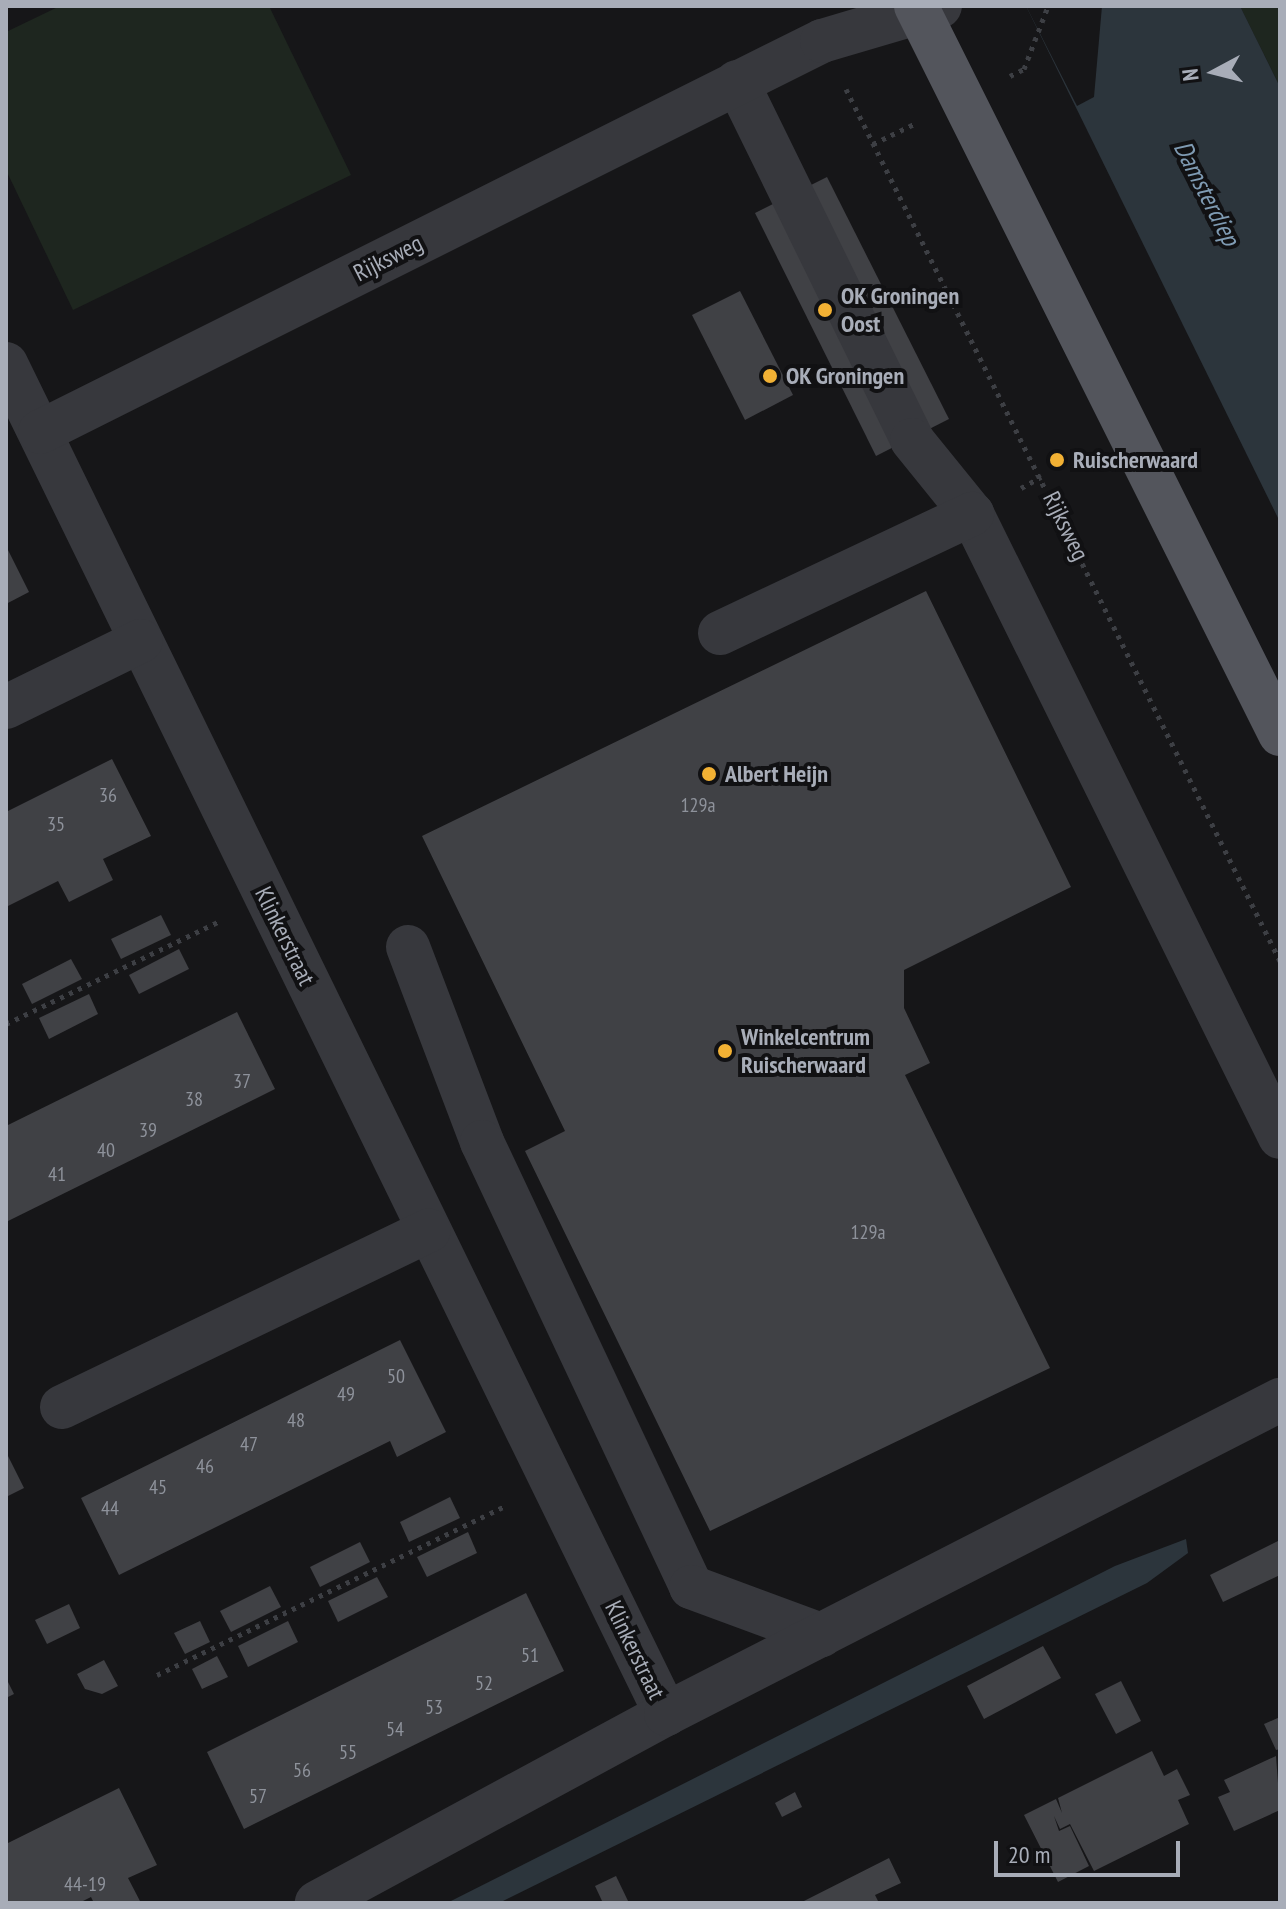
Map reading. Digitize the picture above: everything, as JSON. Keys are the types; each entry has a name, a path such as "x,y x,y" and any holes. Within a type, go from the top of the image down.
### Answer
{"main road":[{"path":"925,8 1280,734"}],"street":[{"name":"Rijksweg","path":"40,432 822,41 925,8"},
{"path":"737,82 912,440 972,514 1280,1137"},
{"name":"Klinkerstraat","path":"6,364 666,1714 317,1903"},
{"path":"720,633 972,514"},
{"path":"6,707 141,641"},
{"path":"408,947 482,1142 691,1587 821,1635"},
{"path":"62,1407 429,1230"},
{"path":"666,1714 1280,1400"}],"path":[{"path":"1039,31 1048,6"},
{"name":"Rijksweg","path":"822,41 1280,961"},
{"path":"1021,437 1031,431"},
{"path":"6,1024 267,898"},
{"path":"157,1675 553,1482"}],"shaded area":[{"path":"60,6 269,6 351,175 73,310 6,170 6,32"},
{"path":"1240,6 1280,6 1280,87"}],"water":[{"name":"Damsterdiep","path":"1026,6 1240,6 1280,87 1280,522"},
{"path":"1186,1539 1188,1553 1147,1583 499,1903 447,1903 1115,1566"}],"pier":[{"path":"1026,6 1102,6 1094,97 1077,106"}],"building":[{"path":"827,177 949,419 876,456 755,213"},
{"path":"740,291 793,395 745,420 692,315"},
{"path":"6,546 29,592 6,604"},
{"name":"Winkelcentrum Ruischerwaard","path":"926,591 1071,887 904,970 904,1008 930,1063 905,1075 1050,1368 710,1531 525,1151 565,1131 422,836"},
{"path":"112,759 151,836 103,859 113,880 69,902 58,881 6,907 6,812"},
{"path":"161,915 171,935 121,959 111,939"},
{"path":"179,949 189,969 139,994 129,975"},
{"path":"71,959 82,979 32,1004 22,984"},
{"path":"89,994 98,1014 49,1039 39,1018"},
{"path":"237,1012 275,1089 6,1222 6,1126"},
{"path":"400,1340 446,1432 397,1457 390,1441 119,1575 81,1498"},
{"path":"6,1452 24,1488 6,1497"},
{"path":"450,1497 460,1518 409,1542 400,1522"},
{"path":"468,1532 477,1553 427,1577 417,1557"},
{"path":"1280,1540 1280,1575 1223,1602 1210,1575"},
{"path":"360,1542 370,1562 320,1587 310,1567"},
{"path":"377,1577 388,1597 338,1622 328,1601"},
{"path":"270,1586 281,1607 231,1632 220,1611"},
{"path":"526,1593 564,1671 244,1829 207,1752"},
{"path":"69,1604 80,1628 47,1644 35,1620"},
{"path":"200,1621 210,1642 185,1654 174,1633"},
{"path":"288,1621 298,1642 248,1667 238,1646"},
{"path":"1043,1646 1061,1678 984,1719 967,1686"},
{"path":"217,1656 228,1677 202,1689 192,1669"},
{"path":"104,1660 118,1686 102,1694 85,1689 77,1674"},
{"path":"6,1678 14,1694 6,1698"},
{"path":"1121,1681 1141,1721 1116,1734 1095,1694"},
{"path":"1280,1717 1280,1749 1276,1750 1264,1724"},
{"path":"1152,1751 1164,1776 1177,1769 1190,1795 1178,1800 1189,1824 1094,1871 1070,1824 1060,1829 1054,1816 1059,1831 1070,1826 1089,1866 1058,1882 1024,1815 1056,1799 1062,1813 1058,1798"},
{"path":"1276,1756 1280,1810 1234,1831 1218,1797 1230,1792 1224,1780"},
{"path":"119,1788 157,1865 128,1878 141,1903 94,1903 91,1897 79,1903 6,1903 6,1844"},
{"path":"795,1792 802,1807 782,1817 775,1803"},
{"path":"889,1858 901,1883 875,1895 879,1903 800,1903"},
{"path":"616,1876 629,1903 603,1903 595,1886"}],"place":[{"name":"OK Groningen Oost","path":"825,310"},
{"name":"OK Groningen","path":"770,376"},
{"name":"Ruischerwaard","path":"1057,460"},
{"name":"Albert Heijn","path":"709,774"},
{"name":"Winkelcentrum Ruischerwaard","path":"725,1051"}]}
